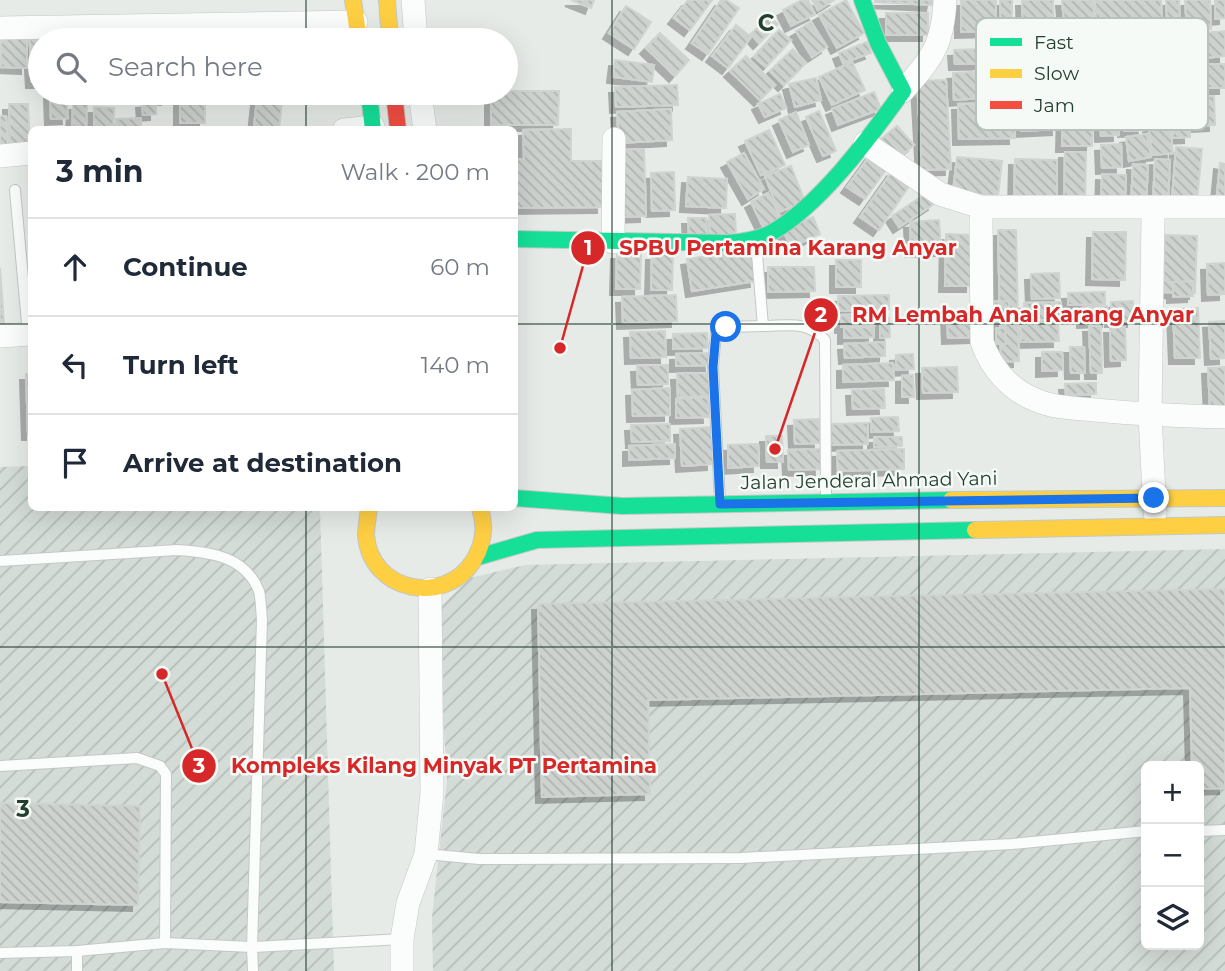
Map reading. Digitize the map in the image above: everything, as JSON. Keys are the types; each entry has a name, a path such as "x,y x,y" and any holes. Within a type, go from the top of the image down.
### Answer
{"main road":[{"path":"387,0 389,28"},
{"path":"518,239 727,243 756,239 783,227 798,216 867,141 903,91 878,43 862,0"},
{"path":"370,105 373,126"},
{"path":"395,105 398,126"},
{"name":"Jalan Jenderal Ahmad Yani","path":"518,498 622,506 826,501 1225,498"},
{"path":"368,511 365,527 367,547 375,564 389,578 406,587 430,589 456,581 469,570 478,557 484,528 481,511"},
{"path":"478,557 537,540 1225,525"}],"street":[{"path":"413,0 415,28"},
{"path":"903,91 939,44 945,0"},
{"path":"0,28 356,21"},
{"path":"422,105 424,126"},
{"path":"613,242 614,139"},
{"path":"867,141 940,194 981,207 1225,207"},
{"path":"0,156 28,153"},
{"path":"1153,218 1151,422 1155,527"},
{"path":"981,220 982,342 995,369 1011,385 1033,399 1051,405 1151,422 1225,416"},
{"path":"0,336 28,334"},
{"path":"402,971 402,939 408,903 426,854 432,793 430,589"}],"lane":[{"path":"15,190 28,315"},
{"path":"756,239 763,326"},
{"path":"720,504 713,367 716,333 726,327 814,328 825,340 826,501"},
{"path":"0,561 205,551 226,557 247,571 259,593 262,619 253,971"},
{"path":"0,766 137,758 160,766 166,774 165,943"},
{"path":"1204,831 1225,830"},
{"path":"426,854 479,859 741,858 1012,844 1141,831"},
{"path":"0,953 77,951 165,943 252,947 402,939"},
{"path":"77,951 77,971"}],"shaded area":[{"path":"28,466 28,511 320,511 334,971 0,971 0,467"},
{"path":"1225,549 1225,971 433,971 432,917 447,780 437,610 470,578 525,565"}],"building":[{"path":"571,0 594,0 591,8"},
{"path":"688,0 712,0 690,30 674,18"},
{"path":"721,0 739,8 708,54 692,43"},
{"path":"802,0 808,0 815,14 791,26 783,10"},
{"path":"812,0 834,0 818,10"},
{"path":"846,0 864,33 837,48 819,15"},
{"path":"875,0 933,0 932,5"},
{"path":"961,0 996,0 996,18 976,18 976,32 961,32"},
{"path":"1000,0 1012,0 1012,18 1001,18"},
{"path":"1022,0 1053,0 1054,18 1023,18"},
{"path":"1062,0 1093,0 1094,18 1064,18"},
{"path":"1095,0 1161,0 1162,18 1096,18"},
{"path":"1166,0 1179,0 1180,18 1167,18"},
{"path":"1185,0 1210,0 1211,29 1208,29 1208,18 1186,18"},
{"path":"1215,0 1225,0 1225,18 1215,19"},
{"path":"626,6 651,22 634,49 609,33"},
{"path":"886,13 928,13 928,35 886,35"},
{"path":"769,16 778,24 759,43 751,34"},
{"path":"811,22 827,47 812,57 796,31"},
{"path":"736,25 751,37 728,68 712,56"},
{"path":"779,30 791,40 766,67 754,57"},
{"path":"1225,31 1225,56 1208,58 1208,32"},
{"path":"1,33 27,33 27,68 1,67"},
{"path":"660,33 689,60 675,76 646,48"},
{"path":"867,42 871,53 843,63 839,53"},
{"path":"793,49 806,63 784,85 770,71"},
{"path":"976,49 976,64 955,64 954,50"},
{"path":"746,56 775,85 760,100 730,71"},
{"path":"615,60 654,65 652,82 613,77"},
{"path":"852,62 865,90 832,105 819,77"},
{"path":"1208,64 1225,64 1225,88 1208,88"},
{"path":"976,72 976,98 954,100 953,73"},
{"path":"816,78 821,100 795,107 789,84"},
{"path":"946,80 951,169 922,170 917,81"},
{"path":"677,85 678,105 616,107 615,87"},
{"path":"518,91 559,91 558,125 491,125 491,105 518,105"},
{"path":"874,92 881,109 838,125 832,109"},
{"path":"780,94 786,108 765,117 758,104"},
{"path":"1208,96 1214,96 1215,125 1208,125"},
{"path":"9,104 28,104 28,148 10,148"},
{"path":"958,104 976,104 976,130 1015,130 1015,138 959,139"},
{"path":"50,105 67,105 68,118 51,119"},
{"path":"73,105 87,105 86,126 72,126"},
{"path":"142,105 156,105 156,114 143,115"},
{"path":"180,105 205,105 205,123 180,123"},
{"path":"256,105 282,105 279,126 254,126"},
{"path":"94,107 114,108 113,126 94,126"},
{"path":"671,109 672,140 619,143 617,112"},
{"path":"819,111 836,151 823,156 806,117"},
{"path":"796,112 809,145 793,152 779,120"},
{"path":"0,116 6,116 8,145 0,146"},
{"path":"141,118 141,126 116,126 116,119"},
{"path":"897,126 914,145 895,161 879,141"},
{"path":"571,129 571,161 602,161 603,207 518,208 518,159 524,159 523,130"},
{"path":"769,130 785,165 761,175 745,141"},
{"path":"1062,130 1092,130 1092,146 1062,146"},
{"path":"1101,130 1119,130 1119,135 1101,136"},
{"path":"1149,130 1171,130 1173,153 1152,155"},
{"path":"1173,130 1190,130 1190,137 1173,138"},
{"path":"1147,134 1151,157 1129,161 1126,137"},
{"path":"1121,144 1122,167 1102,168 1101,145"},
{"path":"1176,147 1202,149 1197,201 1172,199"},
{"path":"644,149 646,216 619,217 617,150"},
{"path":"1065,152 1086,152 1085,202 1064,202"},
{"path":"744,153 764,189 748,199 727,162"},
{"path":"871,154 888,167 865,199 847,187"},
{"path":"957,157 1002,161 998,196 953,192"},
{"path":"1015,159 1057,160 1057,202 1014,202"},
{"path":"1155,159 1170,160 1168,203 1153,202"},
{"path":"1220,163 1225,164 1225,205 1216,204"},
{"path":"1133,164 1148,165 1146,204 1131,203"},
{"path":"791,166 805,202 779,212 765,176"},
{"path":"893,170 912,182 879,230 860,217"},
{"path":"674,172 675,210 652,211 651,173"},
{"path":"1102,174 1126,175 1125,203 1101,202"},
{"path":"688,177 727,179 726,208 686,206"},
{"path":"768,193 782,220 764,229 751,202"},
{"path":"927,193 934,204 899,227 892,216"},
{"path":"735,214 736,237 710,238 709,215"},
{"path":"813,217 820,234 791,247 783,230"},
{"path":"688,218 706,218 707,238 689,238"},
{"path":"939,220 941,250 911,251 910,222"},
{"path":"998,230 1016,230 1019,361 1001,362"},
{"path":"1093,232 1126,232 1125,280 1092,279"},
{"path":"946,234 973,235 972,286 945,286"},
{"path":"1165,235 1197,236 1195,293 1163,292"},
{"path":"751,249 756,281 692,291 687,259"},
{"path":"617,253 641,253 640,289 616,289"},
{"path":"652,254 673,254 672,290 651,290"},
{"path":"836,260 861,260 861,287 836,287"},
{"path":"1225,263 1225,294 1208,295 1207,264"},
{"path":"768,267 814,267 815,291 768,292"},
{"path":"0,268 4,323 0,323"},
{"path":"1059,273 1060,298 1032,299 1031,274"},
{"path":"1193,281 1193,296 1173,297 1173,282"},
{"path":"1105,292 1105,304 1068,305 1068,293"},
{"path":"676,295 677,321 623,323 622,297"},
{"path":"889,295 889,309 838,311 838,296"},
{"path":"1009,301 1010,323 987,323 986,302"},
{"path":"1133,301 1133,321 1111,321 1111,302"},
{"path":"1061,302 1061,319 1024,321 1024,303"},
{"path":"1107,306 1108,321 1083,322 1083,307"},
{"path":"1198,308 1200,358 1175,358 1173,309"},
{"path":"974,312 975,337 948,338 947,313"},
{"path":"875,314 875,325 841,327 841,315"},
{"path":"880,318 889,318 890,337 880,338"},
{"path":"1225,321 1225,358 1211,359 1209,322"},
{"path":"1058,322 1059,341 1021,342 1021,324"},
{"path":"1089,326 1101,326 1102,373 1091,373"},
{"path":"874,327 874,337 844,338 844,328"},
{"path":"1110,327 1125,327 1126,360 1111,361"},
{"path":"996,328 1005,328 1006,344 996,344"},
{"path":"665,331 666,357 631,358 630,332"},
{"path":"707,333 708,348 673,349 673,334"},
{"path":"885,342 885,356 845,358 844,344"},
{"path":"1070,347 1084,347 1085,373 1071,373"},
{"path":"1042,352 1062,352 1063,370 1042,371"},
{"path":"710,353 711,365 676,366 676,354"},
{"path":"913,354 914,369 896,370 896,355"},
{"path":"893,363 894,380 843,382 843,365"},
{"path":"668,365 668,384 638,385 637,366"},
{"path":"957,367 958,392 923,393 922,368"},
{"path":"1225,367 1225,408 1210,409 1208,368"},
{"path":"710,373 711,396 678,397 677,374"},
{"path":"26,374 28,374 28,434"},
{"path":"913,375 914,397 902,397 902,376"},
{"path":"1096,383 1096,394 1066,395 1065,384"},
{"path":"670,388 670,415 633,416 632,390"},
{"path":"884,389 885,408 853,409 852,390"},
{"path":"708,397 709,417 676,418 676,399"},
{"path":"898,417 899,431 871,432 871,418"},
{"path":"819,419 820,443 795,444 794,420"},
{"path":"868,423 868,444 831,445 830,424"},
{"path":"670,424 670,441 632,442 631,425"},
{"path":"712,427 713,464 682,466 680,429"},
{"path":"766,436 782,436 783,462 767,462"},
{"path":"874,437 902,437 902,446 874,447"},
{"path":"675,444 675,458 629,460 629,446"},
{"path":"758,444 759,466 728,468 728,445"},
{"path":"820,449 821,469 789,470 788,450"},
{"path":"904,449 904,469 838,471 837,451"},
{"path":"1225,589 1225,788 1204,789 1204,761 1192,761 1190,688 648,700 650,794 542,797 538,604"},
{"path":"0,803 140,806 138,905 0,902"}],"traffic: fast":[{"path":"518,239 727,243 764,236 788,222 842,170 903,91 878,43 862,0"},
{"path":"370,105 373,126"},
{"path":"518,498 622,506 951,500"},
{"path":"478,557 537,540 975,530"}],"traffic: slow":[{"path":"353,0 357,28"},
{"path":"387,0 389,28"},
{"path":"951,500 1225,498"},
{"path":"369,511 366,535 371,554 380,570 394,580 428,588 445,584 461,575 474,560 483,535 481,511"},
{"path":"975,530 1225,525"}],"traffic: jam":[{"path":"395,105 398,126"}],"place":[{"name":"SPBU Pertamina Karang Anyar","path":"560,348"},
{"name":"RM Lembah Anai Karang Anyar","path":"775,449"},
{"name":"Kompleks Kilang Minyak PT Pertamina","path":"162,674"}],"route":[{"path":"726,327 716,333 713,367 720,504 1154,498"}]}
